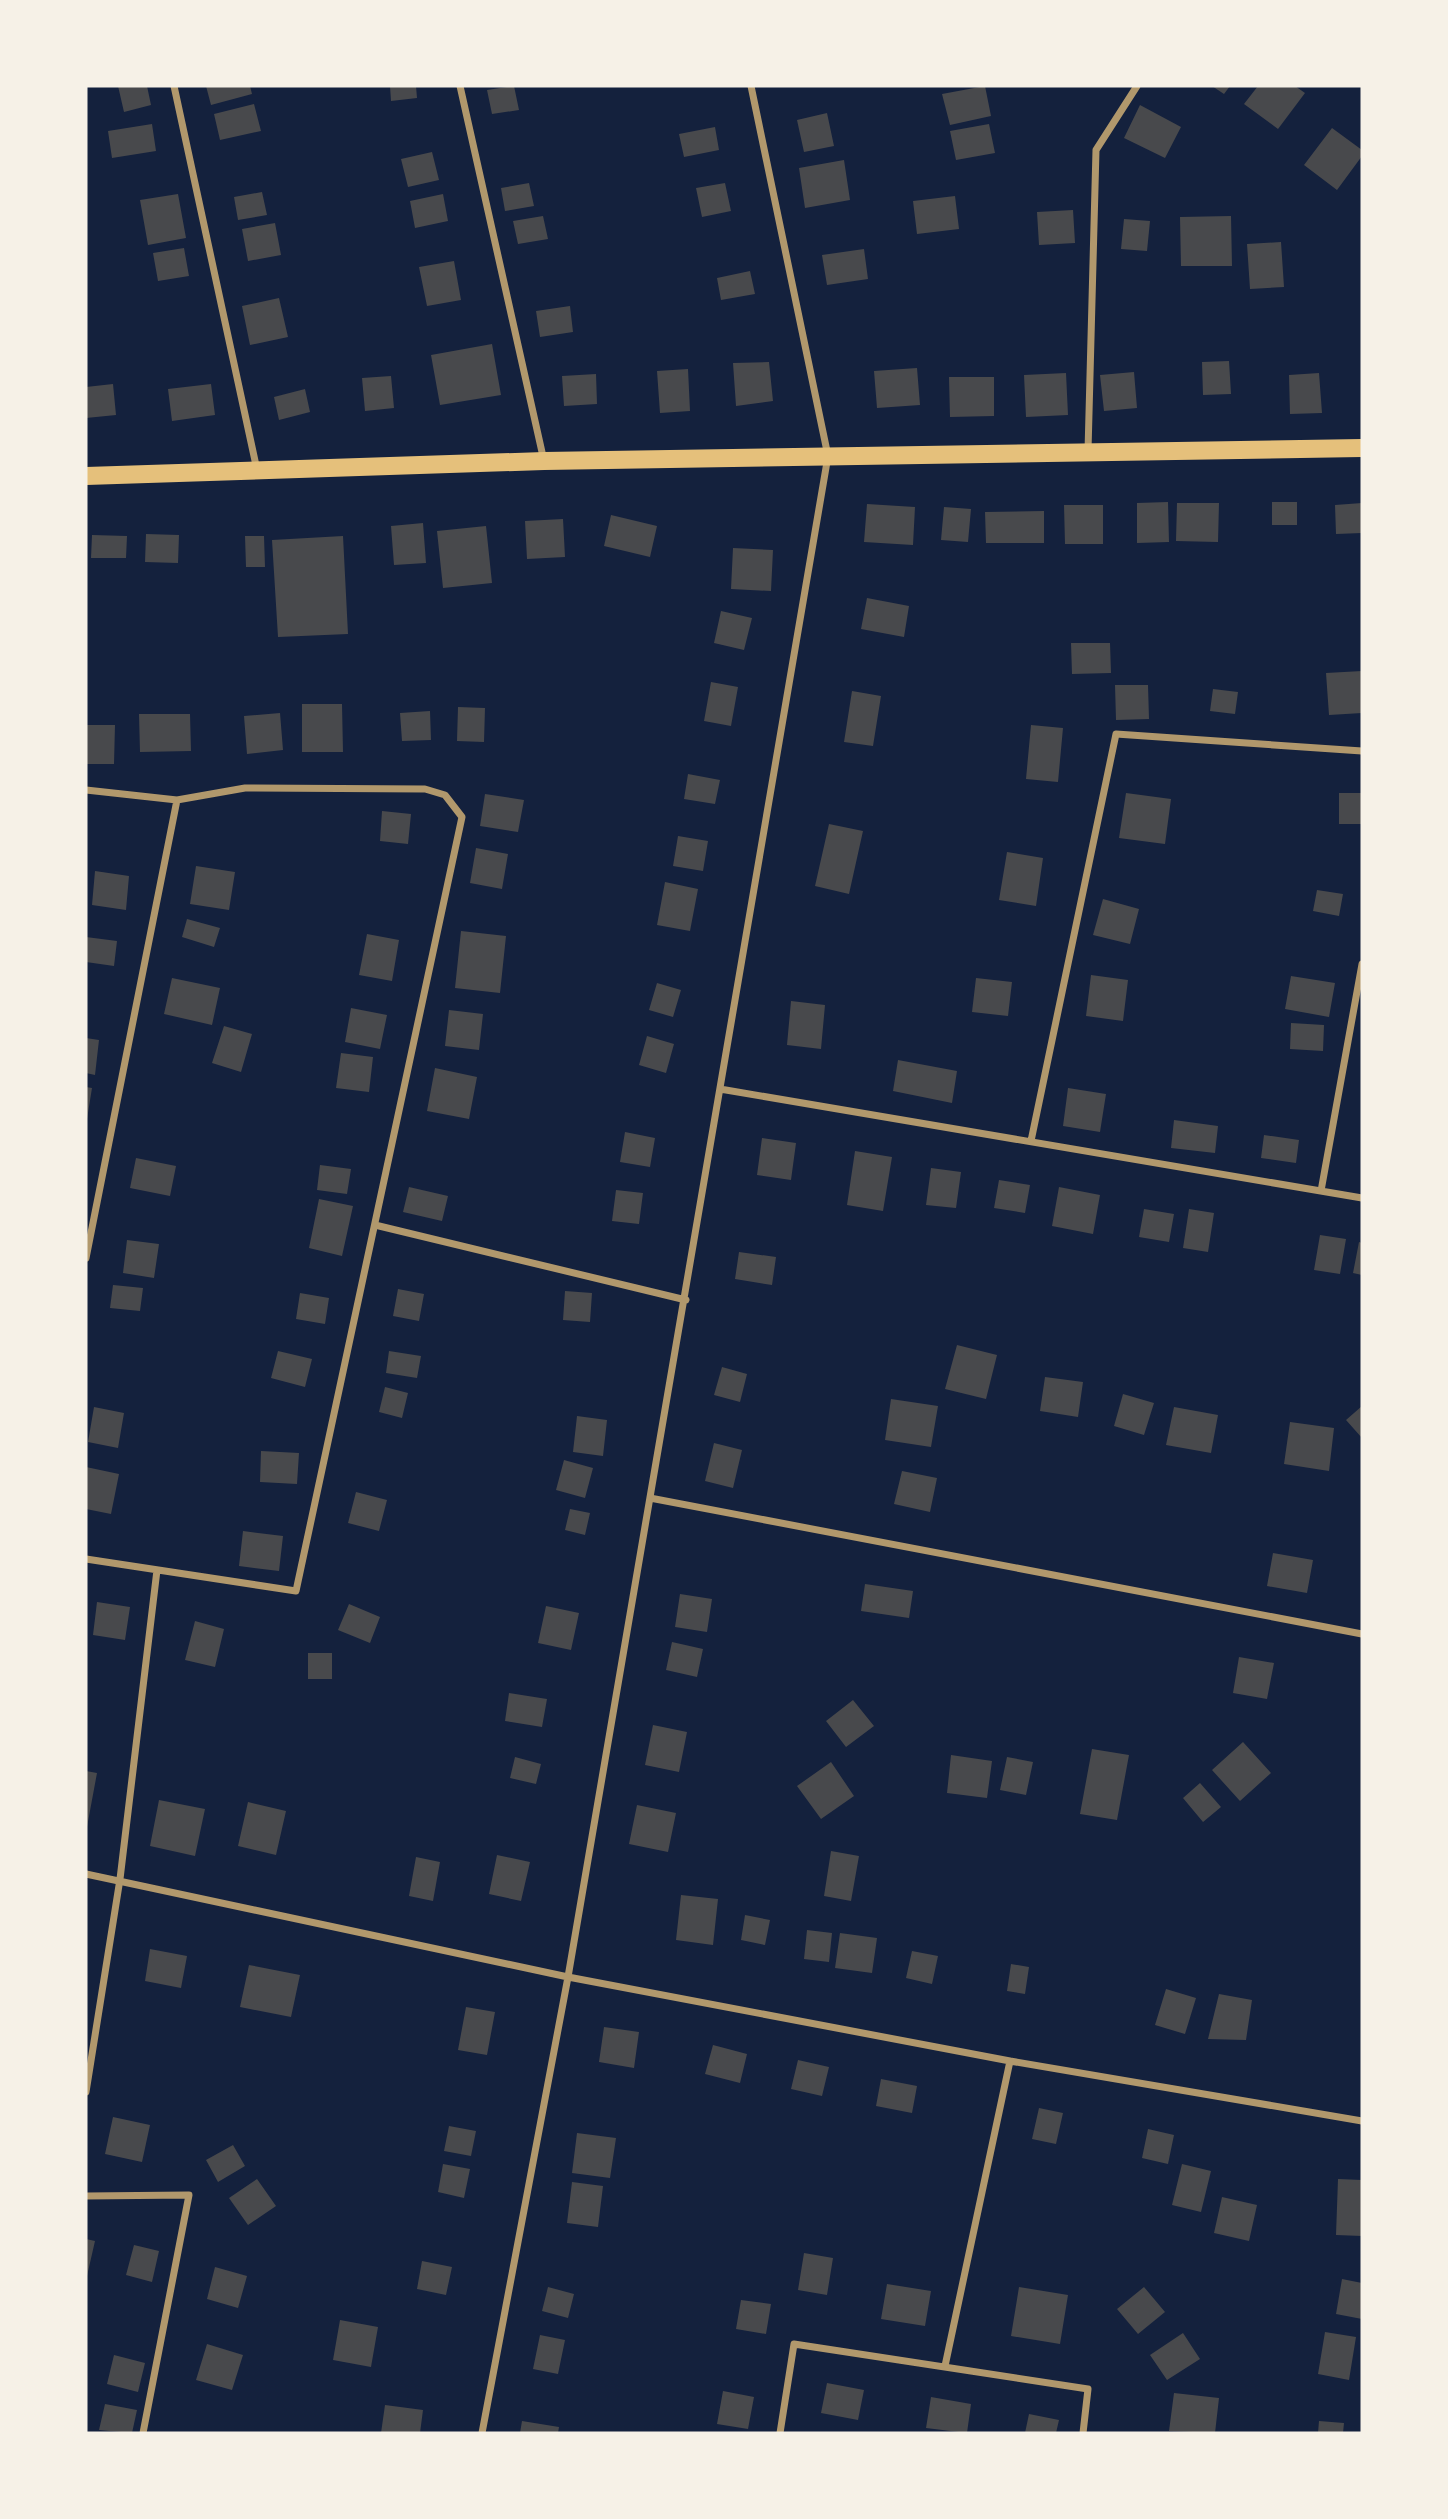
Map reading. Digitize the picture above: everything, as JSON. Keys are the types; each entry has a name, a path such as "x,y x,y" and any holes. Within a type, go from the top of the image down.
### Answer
{"main road":[{"path":"86,476 544,461 1362,448"}],"street":[{"path":"174,86 257,470"},
{"path":"460,86 544,461"},
{"path":"482,2433 568,1978 686,1300 828,456 751,86"},
{"path":"1088,452 1096,150 1137,86"},
{"path":"1031,1141 1116,734 1362,751"},
{"path":"86,790 177,800 245,788 425,789 445,795 462,817 296,1591 86,1559"},
{"path":"86,1258 177,800"},
{"path":"1321,1191 1362,964"},
{"path":"720,1089 1362,1198"},
{"path":"375,1225 686,1300"},
{"path":"650,1498 1362,1634"},
{"path":"86,2092 120,1879 157,1570"},
{"path":"86,1874 120,1879 568,1978 1010,2061 1362,2121"},
{"path":"945,2366 1010,2061"},
{"path":"86,2196 189,2195 143,2433"},
{"path":"780,2433 794,2344 1088,2389 1083,2433"}],"building":[{"path":"118,86 147,86 151,105 124,112"},
{"path":"206,86 250,86 252,94 211,105"},
{"path":"390,86 416,86 417,98 391,101"},
{"path":"514,86 519,110 492,114 487,90"},
{"path":"985,86 991,116 950,125 942,94"},
{"path":"1212,86 1230,86 1224,94"},
{"path":"1258,86 1295,86 1305,93 1278,129 1244,104"},
{"path":"254,104 261,131 220,140 214,114"},
{"path":"1140,105 1181,127 1165,158 1124,138"},
{"path":"827,113 834,146 804,152 797,120"},
{"path":"152,124 156,151 112,158 108,131"},
{"path":"989,124 995,153 956,160 950,131"},
{"path":"715,127 719,150 684,157 679,134"},
{"path":"1332,128 1362,150 1362,156 1337,190 1304,165"},
{"path":"432,152 439,180 408,187 401,159"},
{"path":"844,160 850,200 805,208 799,168"},
{"path":"529,183 534,206 505,211 501,188"},
{"path":"725,183 731,211 702,217 696,188"},
{"path":"262,192 267,215 238,220 234,197"},
{"path":"178,194 186,238 148,245 140,200"},
{"path":"443,194 448,221 415,228 410,201"},
{"path":"955,196 959,229 917,234 913,201"},
{"path":"1073,210 1075,243 1039,245 1037,212"},
{"path":"543,216 548,239 518,244 513,221"},
{"path":"1231,216 1232,266 1181,266 1180,217"},
{"path":"1124,219 1150,221 1147,251 1121,249"},
{"path":"275,223 281,255 248,261 242,229"},
{"path":"1281,242 1284,287 1250,289 1247,244"},
{"path":"184,248 189,276 158,281 153,253"},
{"path":"864,249 868,279 827,285 822,255"},
{"path":"454,261 461,300 427,306 419,267"},
{"path":"750,271 755,294 721,300 717,278"},
{"path":"279,298 288,337 250,345 242,306"},
{"path":"570,306 573,332 540,337 536,311"},
{"path":"492,344 501,395 440,405 431,355"},
{"path":"1229,361 1231,394 1203,395 1202,362"},
{"path":"769,362 773,401 736,406 733,363"},
{"path":"917,368 920,405 877,408 874,371"},
{"path":"688,369 690,411 660,413 657,371"},
{"path":"1134,372 1137,408 1104,411 1100,375"},
{"path":"1066,373 1068,415 1026,417 1024,375"},
{"path":"1319,373 1322,413 1290,414 1289,375"},
{"path":"596,374 597,404 564,406 562,376"},
{"path":"391,376 394,408 365,411 362,378"},
{"path":"949,377 994,377 994,416 950,417"},
{"path":"113,384 116,415 86,418 86,387"},
{"path":"211,384 215,415 172,421 168,389"},
{"path":"305,389 310,412 279,420 274,397"},
{"path":"1168,502 1169,542 1137,543 1137,503"},
{"path":"1272,502 1297,502 1297,525 1272,525"},
{"path":"1177,503 1219,503 1218,542 1176,541"},
{"path":"1362,503 1362,533 1336,534 1335,505"},
{"path":"867,504 915,507 913,545 864,542"},
{"path":"1064,505 1103,505 1103,544 1065,544"},
{"path":"944,507 971,509 968,542 941,540"},
{"path":"1044,511 1044,543 986,543 985,512"},
{"path":"611,515 657,526 650,557 604,546"},
{"path":"563,519 565,557 527,559 525,521"},
{"path":"423,523 426,563 394,565 391,526"},
{"path":"486,526 492,583 443,588 437,531"},
{"path":"146,534 179,535 178,563 145,562"},
{"path":"92,535 127,536 126,558 91,558"},
{"path":"245,536 264,536 265,567 246,567"},
{"path":"343,536 348,634 278,637 272,540"},
{"path":"733,548 773,550 771,591 731,589"},
{"path":"867,598 909,606 904,637 861,629"},
{"path":"721,611 752,618 744,650 714,643"},
{"path":"1071,643 1110,643 1111,673 1072,674"},
{"path":"1362,671 1362,713 1329,715 1326,673"},
{"path":"711,682 738,687 731,726 704,721"},
{"path":"1115,685 1148,685 1149,719 1116,720"},
{"path":"1213,689 1238,692 1235,714 1210,711"},
{"path":"852,691 881,696 873,746 844,742"},
{"path":"302,704 342,704 343,752 302,752"},
{"path":"458,707 485,708 484,742 457,741"},
{"path":"430,711 431,740 402,741 400,713"},
{"path":"280,713 283,750 247,754 244,716"},
{"path":"139,714 190,714 191,751 140,752"},
{"path":"86,725 115,725 114,764 86,764"},
{"path":"1031,725 1063,728 1058,782 1026,779"},
{"path":"688,774 720,780 715,804 684,799"},
{"path":"1126,793 1171,799 1165,844 1119,838"},
{"path":"1339,793 1362,793 1362,824 1339,824"},
{"path":"485,794 524,800 518,832 480,826"},
{"path":"382,811 411,814 408,844 380,841"},
{"path":"829,824 863,831 849,894 815,886"},
{"path":"678,836 708,841 703,871 673,866"},
{"path":"476,848 508,854 502,889 470,883"},
{"path":"1007,852 1043,858 1036,906 999,900"},
{"path":"196,866 235,872 229,910 190,904"},
{"path":"95,871 129,876 126,910 92,905"},
{"path":"665,882 698,889 690,931 657,925"},
{"path":"1317,890 1343,894 1339,916 1313,911"},
{"path":"1103,899 1139,909 1130,944 1093,935"},
{"path":"187,919 220,928 214,947 182,937"},
{"path":"461,931 506,936 500,993 455,988"},
{"path":"367,934 399,940 392,981 359,975"},
{"path":"86,937 117,941 114,966 86,962"},
{"path":"1091,975 1128,980 1123,1021 1086,1016"},
{"path":"1291,976 1335,983 1329,1017 1285,1009"},
{"path":"172,978 220,988 212,1025 164,1014"},
{"path":"976,978 1012,982 1008,1016 972,1012"},
{"path":"657,983 681,990 673,1017 649,1010"},
{"path":"791,1001 825,1005 821,1049 787,1045"},
{"path":"351,1008 387,1015 380,1049 345,1042"},
{"path":"449,1010 483,1014 479,1050 445,1046"},
{"path":"1291,1023 1324,1025 1323,1051 1290,1049"},
{"path":"224,1026 252,1034 241,1072 212,1063"},
{"path":"647,1036 674,1044 666,1073 639,1065"},
{"path":"86,1038 99,1040 95,1075 86,1073"},
{"path":"341,1053 373,1057 369,1092 336,1088"},
{"path":"898,1060 957,1071 952,1103 893,1091"},
{"path":"435,1068 477,1077 469,1119 427,1111"},
{"path":"86,1087 92,1088 87,1119 86,1119"},
{"path":"1068,1088 1106,1094 1100,1132 1063,1126"},
{"path":"1174,1120 1218,1126 1215,1153 1171,1148"},
{"path":"625,1132 655,1138 650,1167 620,1162"},
{"path":"1264,1135 1299,1140 1296,1163 1261,1158"},
{"path":"762,1138 796,1143 791,1180 757,1175"},
{"path":"855,1151 892,1157 883,1211 847,1205"},
{"path":"136,1158 176,1166 170,1196 130,1188"},
{"path":"320,1165 351,1169 347,1194 317,1190"},
{"path":"931,1168 961,1172 956,1208 926,1205"},
{"path":"999,1180 1030,1185 1025,1213 994,1208"},
{"path":"409,1187 448,1196 442,1221 403,1212"},
{"path":"1059,1187 1100,1195 1093,1234 1052,1226"},
{"path":"616,1190 643,1193 639,1224 612,1221"},
{"path":"319,1199 353,1206 342,1256 309,1248"},
{"path":"1144,1209 1174,1214 1169,1242 1139,1237"},
{"path":"1189,1209 1214,1213 1208,1252 1183,1248"},
{"path":"1320,1235 1346,1239 1340,1274 1314,1270"},
{"path":"127,1240 159,1244 154,1278 123,1273"},
{"path":"1359,1242 1362,1243 1362,1275 1353,1273"},
{"path":"739,1252 776,1257 772,1285 735,1279"},
{"path":"113,1285 143,1288 140,1311 110,1308"},
{"path":"398,1289 424,1294 419,1321 393,1316"},
{"path":"565,1291 592,1293 590,1322 563,1320"},
{"path":"300,1293 329,1298 325,1324 296,1319"},
{"path":"957,1345 997,1355 986,1399 945,1389"},
{"path":"278,1351 312,1359 305,1387 271,1378"},
{"path":"389,1351 421,1356 417,1378 386,1373"},
{"path":"722,1367 747,1374 740,1402 714,1395"},
{"path":"1045,1377 1083,1382 1078,1417 1040,1411"},
{"path":"385,1387 408,1393 402,1418 379,1412"},
{"path":"1123,1394 1154,1403 1144,1435 1114,1426"},
{"path":"891,1399 938,1406 931,1447 885,1440"},
{"path":"1362,1406 1362,1438 1346,1420"},
{"path":"94,1407 124,1413 118,1448 88,1442"},
{"path":"1174,1407 1218,1415 1211,1453 1166,1445"},
{"path":"577,1416 607,1420 603,1456 573,1452"},
{"path":"1290,1422 1334,1428 1329,1471 1284,1464"},
{"path":"714,1443 742,1450 733,1488 705,1481"},
{"path":"261,1451 299,1453 297,1484 260,1482"},
{"path":"564,1460 593,1468 585,1498 556,1490"},
{"path":"86,1467 119,1474 111,1514 86,1509"},
{"path":"902,1471 937,1478 930,1512 894,1504"},
{"path":"356,1492 387,1500 379,1531 348,1523"},
{"path":"570,1509 590,1513 585,1535 565,1530"},
{"path":"243,1531 283,1536 279,1571 239,1566"},
{"path":"1273,1553 1313,1560 1307,1593 1267,1586"},
{"path":"865,1584 913,1591 909,1618 861,1611"},
{"path":"680,1594 712,1599 707,1632 675,1627"},
{"path":"97,1602 130,1607 125,1640 93,1635"},
{"path":"349,1604 380,1617 370,1643 338,1630"},
{"path":"546,1606 579,1613 571,1650 538,1643"},
{"path":"195,1621 224,1629 215,1667 185,1660"},
{"path":"672,1642 703,1649 697,1677 666,1670"},
{"path":"308,1653 332,1653 332,1679 308,1679"},
{"path":"1239,1657 1274,1663 1267,1699 1233,1693"},
{"path":"509,1693 547,1699 542,1727 505,1721"},
{"path":"853,1700 874,1726 846,1747 826,1721"},
{"path":"653,1725 687,1732 679,1772 645,1765"},
{"path":"1243,1742 1271,1773 1240,1801 1212,1770"},
{"path":"1092,1749 1129,1755 1117,1820 1080,1814"},
{"path":"951,1755 992,1761 987,1798 947,1793"},
{"path":"515,1757 541,1764 536,1784 510,1778"},
{"path":"1007,1757 1033,1762 1026,1795 1000,1790"},
{"path":"831,1762 854,1796 821,1819 797,1786"},
{"path":"86,1771 97,1773 87,1827 86,1827"},
{"path":"1200,1783 1221,1807 1203,1822 1183,1798"},
{"path":"159,1800 205,1809 195,1856 150,1846"},
{"path":"248,1802 286,1811 276,1855 238,1846"},
{"path":"637,1805 676,1813 668,1852 629,1844"},
{"path":"831,1851 859,1856 851,1901 824,1896"},
{"path":"497,1855 530,1862 521,1901 489,1894"},
{"path":"416,1857 440,1862 433,1901 409,1896"},
{"path":"681,1895 718,1899 713,1945 676,1940"},
{"path":"745,1915 770,1920 765,1945 741,1940"},
{"path":"807,1930 832,1933 829,1962 804,1959"},
{"path":"840,1933 877,1938 872,1973 835,1968"},
{"path":"150,1949 187,1956 181,1988 145,1981"},
{"path":"912,1951 938,1956 932,1984 906,1978"},
{"path":"1011,1964 1029,1967 1025,1994 1007,1991"},
{"path":"249,1965 300,1975 291,2017 240,2007"},
{"path":"1166,1989 1196,1998 1185,2034 1155,2025"},
{"path":"1219,1994 1252,2000 1246,2040 1208,2039"},
{"path":"466,2007 495,2012 487,2055 458,2050"},
{"path":"604,2027 639,2032 634,2068 599,2062"},
{"path":"713,2045 747,2054 740,2083 705,2074"},
{"path":"798,2060 829,2067 822,2096 791,2089"},
{"path":"881,2079 917,2086 912,2113 876,2106"},
{"path":"1039,2108 1063,2113 1056,2144 1032,2139"},
{"path":"113,2117 150,2125 142,2162 105,2154"},
{"path":"449,2126 476,2131 471,2156 444,2151"},
{"path":"1148,2129 1174,2135 1168,2164 1142,2158"},
{"path":"577,2133 616,2138 610,2178 572,2173"},
{"path":"233,2145 245,2166 218,2182 206,2160"},
{"path":"443,2164 470,2169 464,2198 438,2192"},
{"path":"1182,2164 1211,2171 1201,2212 1172,2205"},
{"path":"257,2179 276,2206 248,2225 229,2198"},
{"path":"1338,2179 1362,2180 1362,2236 1336,2235"},
{"path":"572,2182 603,2186 598,2227 567,2223"},
{"path":"1222,2197 1257,2205 1249,2241 1214,2233"},
{"path":"86,2239 95,2241 87,2276 86,2276"},
{"path":"134,2245 159,2251 152,2282 126,2275"},
{"path":"804,2253 833,2258 827,2295 798,2290"},
{"path":"422,2261 452,2267 446,2295 417,2289"},
{"path":"215,2267 247,2276 238,2308 207,2299"},
{"path":"1342,2279 1362,2283 1362,2319 1336,2314"},
{"path":"887,2284 931,2291 925,2326 881,2319"},
{"path":"548,2287 574,2294 568,2318 542,2311"},
{"path":"1019,2287 1068,2295 1060,2344 1011,2336"},
{"path":"1144,2287 1165,2312 1138,2334 1117,2309"},
{"path":"741,2300 771,2304 766,2334 736,2329"},
{"path":"340,2320 378,2327 371,2367 333,2360"},
{"path":"1325,2332 1356,2337 1349,2380 1318,2374"},
{"path":"1183,2333 1200,2359 1167,2380 1150,2355"},
{"path":"540,2335 565,2340 558,2374 533,2369"},
{"path":"207,2344 243,2355 232,2390 196,2380"},
{"path":"114,2355 145,2363 138,2392 107,2384"},
{"path":"827,2383 864,2390 858,2420 821,2413"},
{"path":"723,2391 754,2397 748,2429 717,2424"},
{"path":"1174,2393 1219,2398 1215,2433 1169,2431"},
{"path":"931,2397 971,2404 967,2433 926,2428"},
{"path":"105,2404 137,2410 132,2433 99,2430"},
{"path":"385,2405 423,2410 420,2433 381,2433"},
{"path":"1029,2414 1059,2420 1056,2433 1025,2433"},
{"path":"522,2421 559,2427 558,2433 520,2433"},
{"path":"1319,2421 1344,2423 1343,2433 1318,2433"}]}
